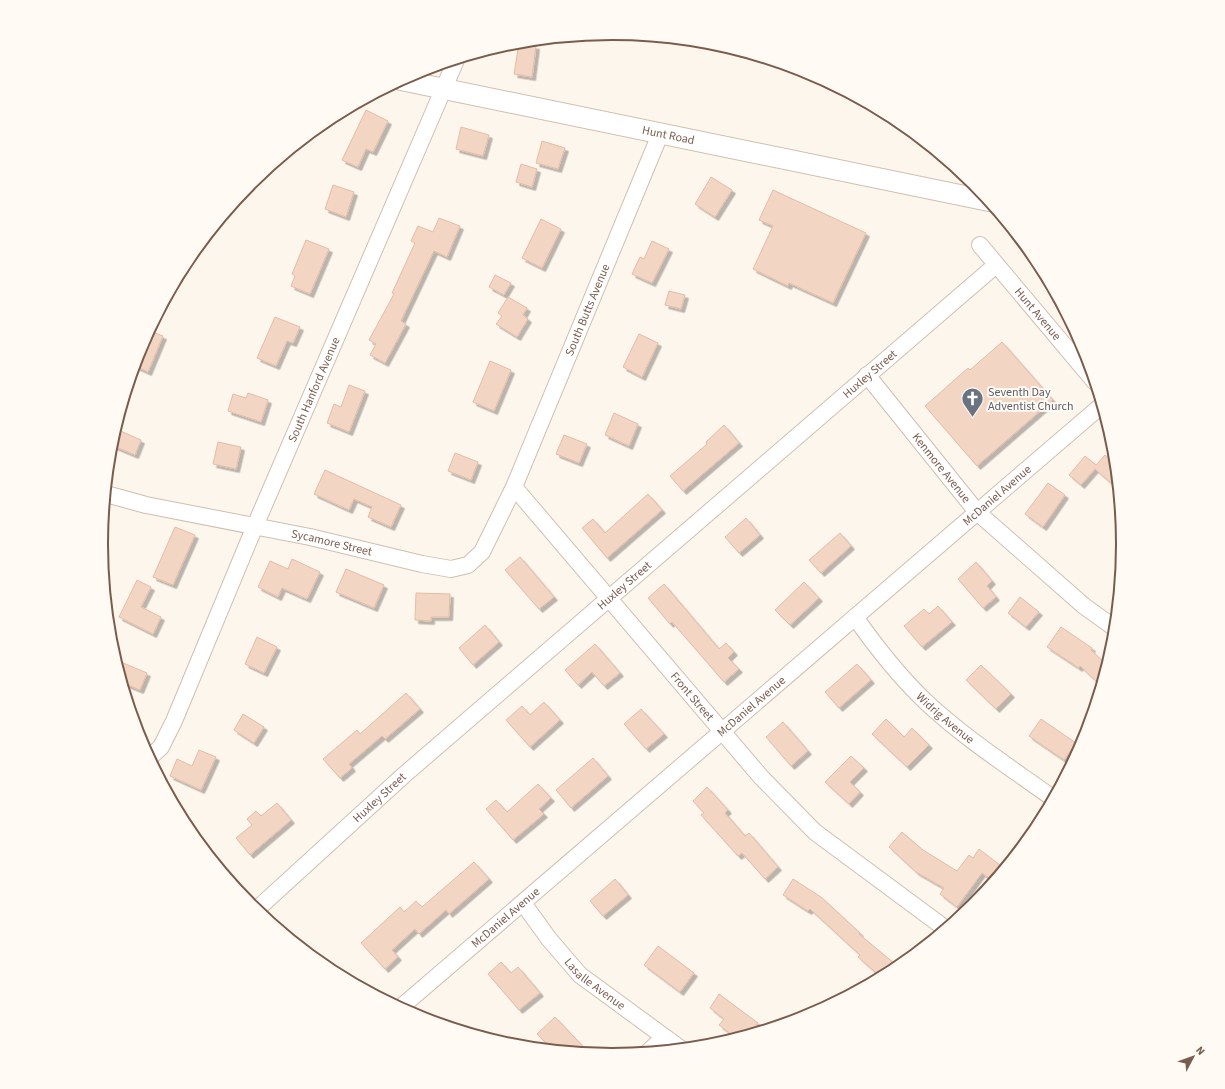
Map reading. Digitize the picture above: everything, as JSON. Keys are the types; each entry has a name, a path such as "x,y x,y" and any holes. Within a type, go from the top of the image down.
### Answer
{"street":[{"name":"South Hanford Avenue","path":"154,754 161,747 174,721 255,526 454,66"},
{"name":"Hunt Road","path":"410,82 661,132 980,199"},
{"name":"South Butts Avenue","path":"514,487 661,132"},
{"name":"Hunt Avenue","path":"980,245 1086,372"},
{"name":"Huxley Street","path":"261,906 404,775 996,265"},
{"name":"Kenmore Avenue","path":"867,375 978,512 1084,606 1110,625"},
{"name":"McDaniel Avenue","path":"404,1004 1098,408"},
{"name":"Sycamore Street","path":"111,495 146,505 310,537 422,564 451,569 468,565 482,552 514,487"},
{"name":"Front Street","path":"514,487 722,730 760,777 815,832 942,926"},
{"name":"Widrig Avenue","path":"855,617 898,673 926,702 965,734 1050,796"},
{"name":"Lasalle Avenue","path":"523,903 549,939 580,975 676,1045"},
{"path":"653,1047 664,1037"}],"building":[{"path":"536,46 532,77 514,74 518,49"},
{"path":"366,110 388,121 373,152 366,149 358,167 342,160"},
{"path":"461,127 489,135 483,156 456,149"},
{"path":"542,141 565,148 558,169 536,163"},
{"path":"521,164 537,169 532,187 516,182"},
{"path":"711,177 732,190 715,217 695,204"},
{"path":"333,185 354,192 346,217 325,209"},
{"path":"773,190 866,233 833,303 789,283 788,286 753,269 773,226 759,220"},
{"path":"439,218 460,226 447,257 434,251 401,321 406,324 385,363 370,355 376,344 369,340 394,294 392,293 415,243 411,241 418,226 433,232"},
{"path":"541,219 561,229 542,268 522,258"},
{"path":"306,240 329,249 310,294 291,286 295,276 292,274"},
{"path":"652,241 669,249 652,283 632,274 640,257 644,259"},
{"path":"495,275 511,283 504,295 489,287"},
{"path":"669,291 685,295 681,309 665,305"},
{"path":"508,297 527,308 523,315 528,319 517,337 496,324 502,316 498,313"},
{"path":"275,317 300,327 293,343 287,341 276,366 257,358"},
{"path":"155,333 163,336 148,372 140,368"},
{"path":"639,334 658,343 642,377 623,367"},
{"path":"1002,342 1053,400 977,466 925,406 968,368 970,370"},
{"path":"490,361 511,370 494,411 473,402"},
{"path":"349,385 365,391 349,432 327,423 334,404 341,407"},
{"path":"248,393 268,400 261,422 228,411 233,394 246,398"},
{"path":"614,413 638,424 629,446 605,435"},
{"path":"724,425 739,443 683,491 670,476 707,444 706,442"},
{"path":"121,431 141,440 135,455 118,448"},
{"path":"564,435 587,444 579,463 556,454"},
{"path":"218,442 241,447 236,469 213,464"},
{"path":"455,453 478,462 471,480 448,471"},
{"path":"1105,455 1109,458 1114,485 1095,469 1081,485 1069,475 1085,456 1096,465"},
{"path":"325,470 401,505 391,527 368,517 372,507 354,499 349,510 314,494"},
{"path":"1048,483 1065,495 1043,527 1025,514"},
{"path":"648,494 662,510 607,558 582,528 593,519 605,533"},
{"path":"746,518 760,535 739,553 725,537"},
{"path":"175,527 195,535 173,585 153,577"},
{"path":"840,533 851,546 821,573 809,560"},
{"path":"520,557 554,597 539,609 505,570"},
{"path":"292,559 320,572 307,599 282,588 278,597 258,587 270,561 288,569"},
{"path":"976,562 992,581 987,586 996,597 983,608 958,579"},
{"path":"346,569 384,585 374,608 336,592"},
{"path":"137,580 151,587 141,607 161,617 153,634 119,617"},
{"path":"804,582 819,598 790,625 775,610"},
{"path":"664,584 719,649 726,643 734,652 728,658 739,669 724,682 672,622 670,624 648,598"},
{"path":"416,593 450,594 449,617 431,617 431,621 415,620"},
{"path":"1020,597 1039,612 1026,627 1008,613"},
{"path":"938,606 952,622 922,647 904,626 924,609 929,614"},
{"path":"485,625 499,642 473,665 459,648"},
{"path":"1061,627 1092,648 1091,650 1103,661 1098,683 1080,666 1079,668 1047,647"},
{"path":"257,637 277,647 264,673 245,664"},
{"path":"595,644 620,673 604,686 592,672 578,685 565,670"},
{"path":"122,663 147,673 140,690 128,685"},
{"path":"857,664 871,680 839,708 825,692"},
{"path":"981,665 1011,694 996,709 966,680"},
{"path":"406,693 420,709 385,739 382,736 349,764 352,768 340,778 323,759 357,730 360,734"},
{"path":"544,702 560,720 530,747 506,720 522,706 530,715"},
{"path":"641,709 664,734 646,749 624,724"},
{"path":"243,714 264,727 254,743 234,730"},
{"path":"886,719 904,737 912,728 929,745 907,767 872,734"},
{"path":"1041,719 1076,743 1064,760 1029,736"},
{"path":"783,722 808,751 791,766 766,737"},
{"path":"199,750 216,757 201,790 170,776 177,759 192,766"},
{"path":"851,756 864,768 850,782 860,792 849,804 825,782"},
{"path":"593,758 608,776 571,808 556,790"},
{"path":"538,784 551,798 539,809 544,814 513,840 486,809 496,800 507,812"},
{"path":"707,787 728,810 725,813 745,836 749,833 778,867 765,879 742,853 738,856 701,815 704,813 693,801"},
{"path":"277,803 291,820 250,855 236,838 252,825 247,819 256,811 261,816"},
{"path":"902,832 923,850 957,871 969,855 973,858 979,849 1001,866 990,879 982,873 957,907 940,894 944,888 916,872 889,847"},
{"path":"474,862 489,879 449,914 446,910 419,934 415,929 392,950 398,957 385,969 361,943 400,907 404,912 416,901 422,907"},
{"path":"615,879 628,895 603,916 590,901"},
{"path":"793,879 821,897 860,933 859,934 894,963 877,974 858,957 860,955 810,909 808,911 783,895"},
{"path":"658,946 694,973 680,992 644,965"},
{"path":"501,962 511,973 518,967 540,993 519,1010 488,974"},
{"path":"719,994 758,1023 754,1029 731,1035 719,1025 724,1019 710,1008"},
{"path":"555,1017 584,1048 548,1045 537,1034"}],"place":[{"name":"Seventh Day Adventist Church","path":"972,418"}]}
